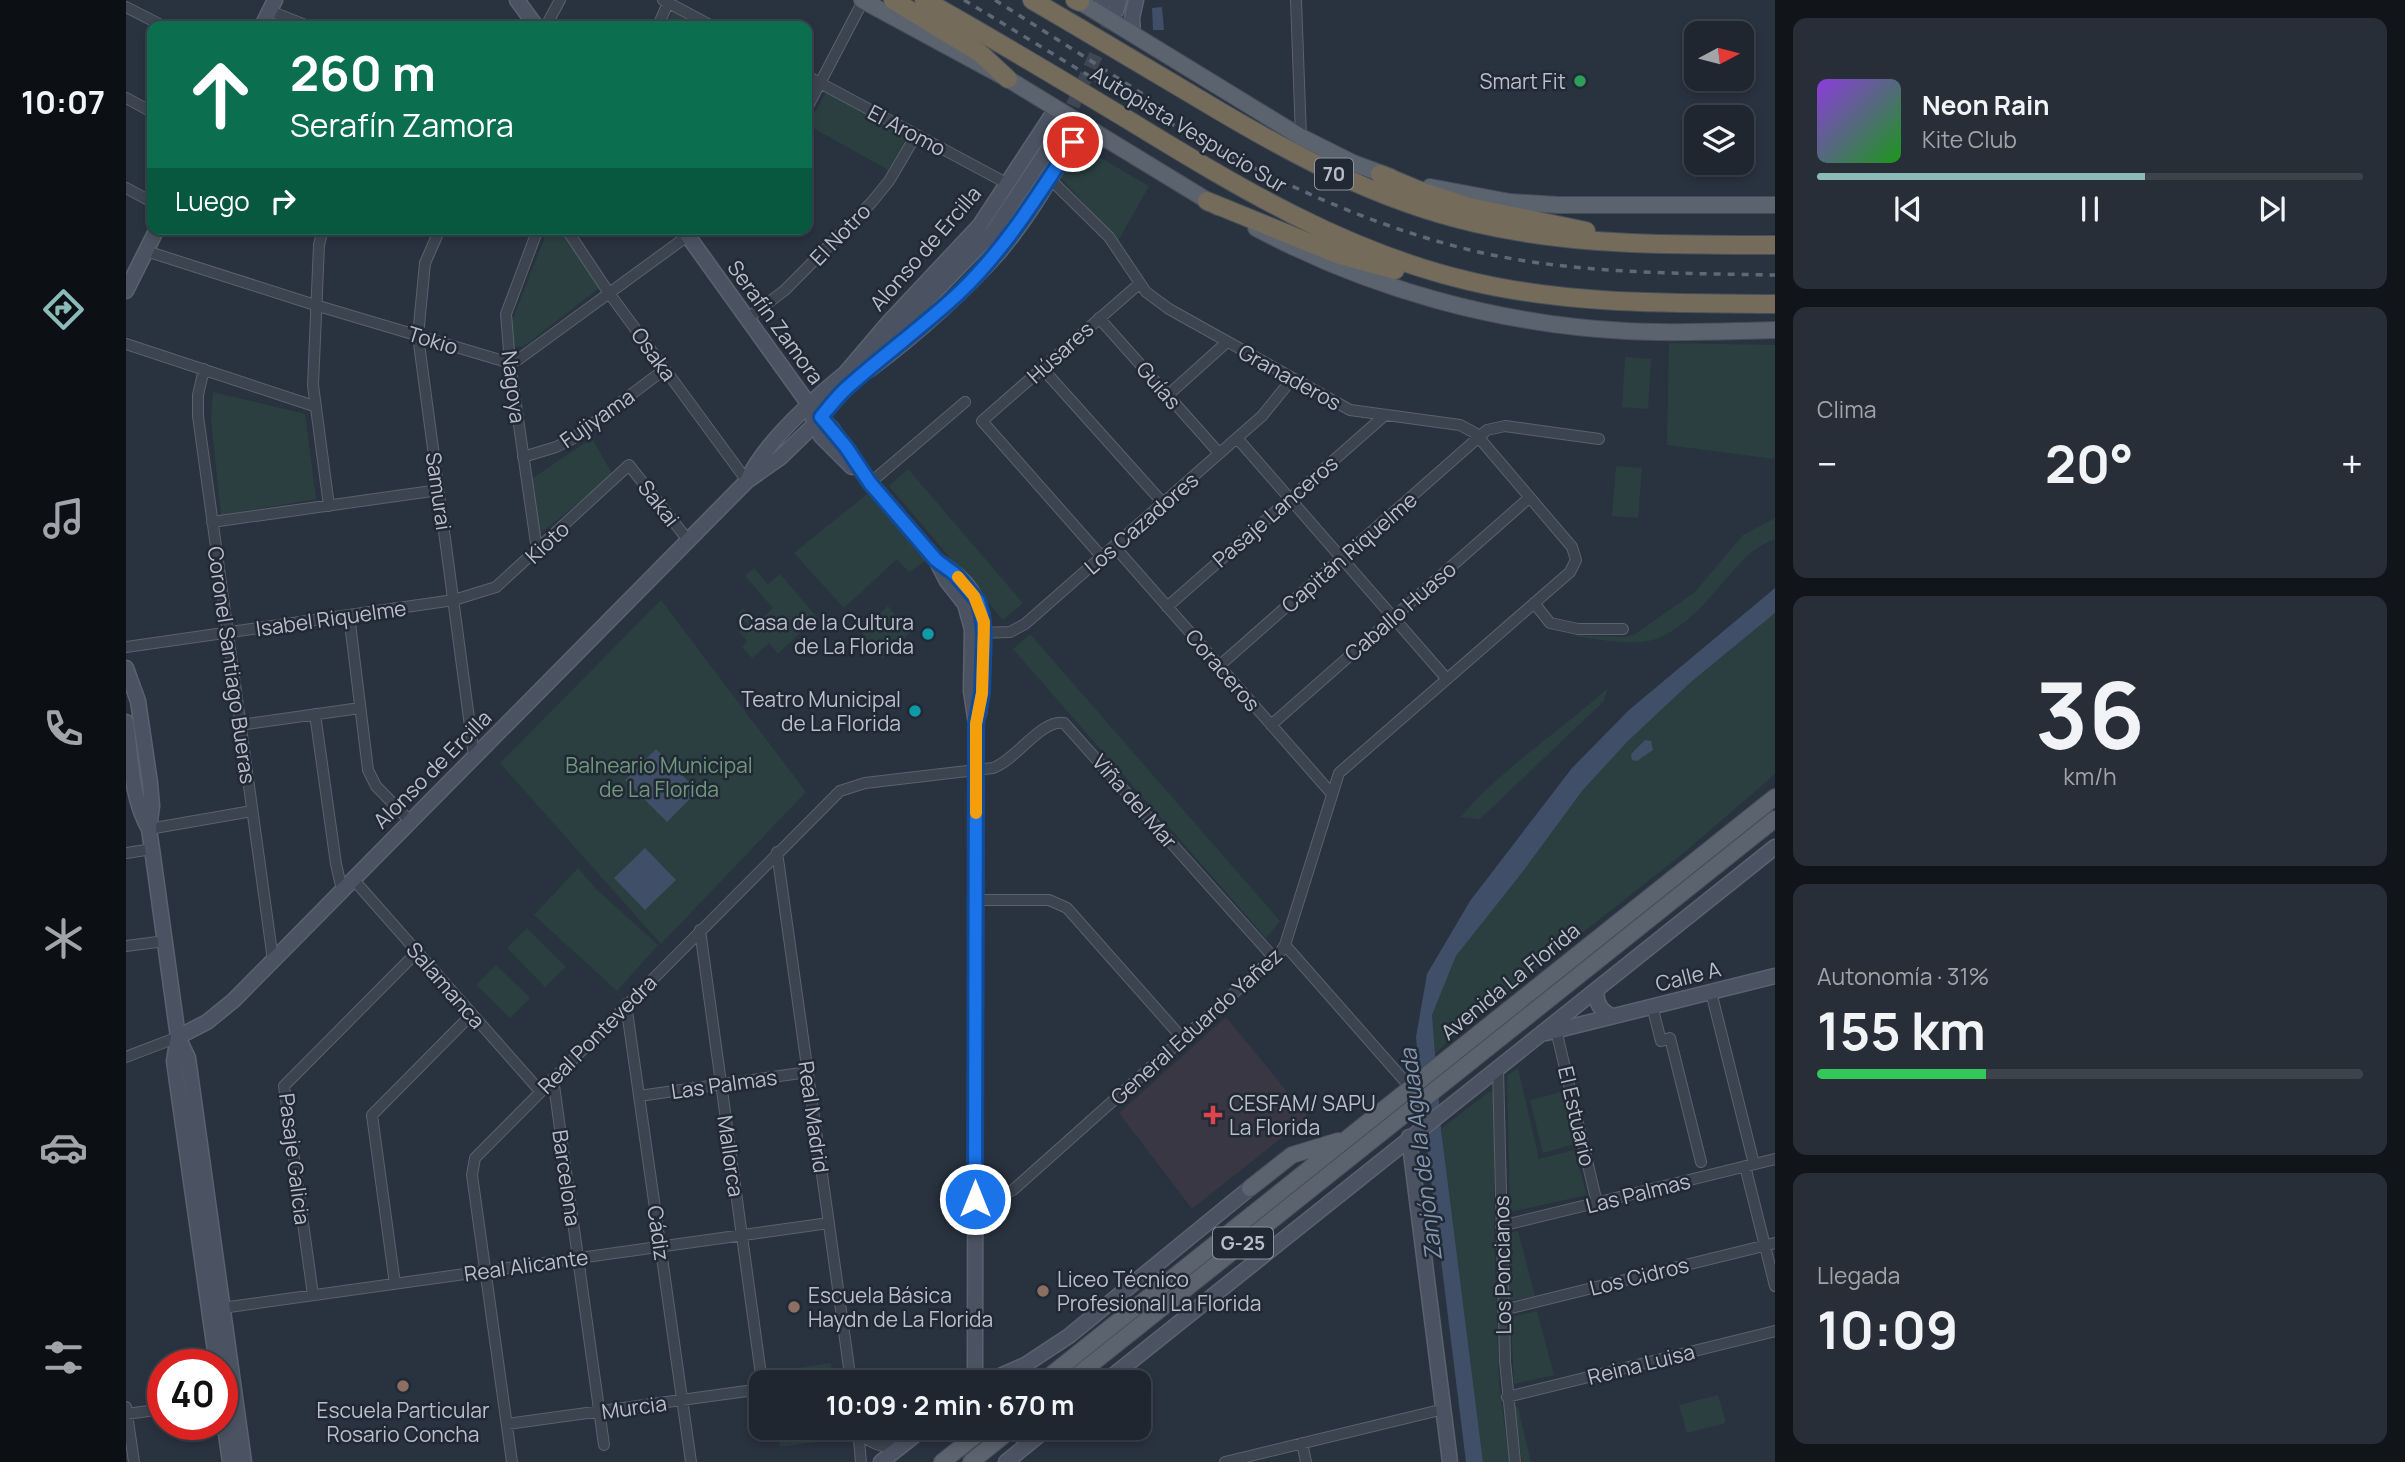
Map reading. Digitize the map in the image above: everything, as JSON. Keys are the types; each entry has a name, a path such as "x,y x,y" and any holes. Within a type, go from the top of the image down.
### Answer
{"highway":[{"path":"892,0 980,53 1008,79"},
{"name":"Autopista Vespucio Sur","path":"924,0 1274,205 1370,251 1495,287 1574,298 1775,304"},
{"name":"Autopista Vespucio Sur","path":"1032,0 1253,131 1322,168 1378,193 1454,218 1521,233 1569,239 1672,245 1775,245"},
{"path":"1380,174 1423,192 1469,206 1672,245"},
{"path":"1207,201 1355,260 1419,274 1451,276"}],"main road":[{"path":"863,0 1008,79 1207,201 1271,236 1325,262 1400,290 1475,310 1536,322 1627,331 1775,330"},
{"path":"1077,1 1101,6 1133,35 1301,137 1380,174 1430,188 1510,202 1558,205 1775,205"},
{"name":"Avenida La Florida","path":"1057,1370 1775,797"},
{"name":"Avenida La Florida","path":"1084,1370 1775,820"},
{"path":"1250,1188 1293,1155 1350,1136"},
{"path":"942,1462 970,1440"},
{"path":"971,1462 998,1440"}],"street":[{"path":"517,0 532,21"},
{"path":"549,21 560,0"},
{"path":"812,98 863,0"},
{"path":"1133,35 1132,18 1136,0"},
{"path":"1296,0 1301,137"},
{"path":"660,21 666,1 703,21"},
{"path":"265,21 273,5 300,21"},
{"path":"126,7 153,21"},
{"name":"El Aromo","path":"812,79 1008,184"},
{"path":"126,98 147,109"},
{"name":"Alonso de Ercilla","path":"126,1056 178,1037 217,1015 747,481 781,457 818,420 888,323 980,225 1056,109"},
{"name":"Alonso de Ercilla","path":"747,481 762,455 810,406 902,343 961,291 999,251 1083,125"},
{"name":"Alonso de Ercilla","path":"846,381 993,232 1063,127"},
{"name":"El Notro","path":"748,318 785,290 871,203 889,181 916,135"},
{"name":"Granaderos","path":"1049,178 1109,237 1139,284 1158,303 1350,410 1460,425 1479,437 1572,547 1576,560"},
{"path":"126,188 147,199"},
{"path":"126,291 155,235"},
{"path":"322,235 315,305 314,405 328,506"},
{"name":"Samurai","path":"437,235 425,263 418,336 474,756"},
{"name":"Nagoya","path":"536,235 506,314 510,363 537,550"},
{"name":"Osaka","path":"570,235 609,293 747,481"},
{"path":"510,363 685,235"},
{"name":"Serafín Zamora","path":"693,235 818,420 846,447 868,481 936,560 955,574 974,596 982,615 978,633 982,693 976,724 975,1370"},
{"name":"Tokio","path":"146,251 510,363"},
{"name":"Húsares","path":"1102,557 982,421 1139,284"},
{"name":"Guías","path":"1100,317 1219,453"},
{"path":"1168,395 1227,342"},
{"path":"126,344 314,405"},
{"path":"1042,368 1163,503"},
{"name":"Coronel Santiago Bueras","path":"204,369 198,408 273,960"},
{"name":"Fujiyama","path":"523,457 572,439 665,369"},
{"name":"Los Cazadores","path":"978,633 1010,632 1021,627 1271,407 1292,379"},
{"path":"868,481 965,402"},
{"name":"Pasaje Lanceros","path":"1167,607 1384,416"},
{"path":"1479,437 1498,426 1599,439"},
{"name":"Capitán Riquelme","path":"1219,666 1479,437"},
{"path":"1237,438 1446,678"},
{"name":"Kioto","path":"454,600 496,587 629,465"},
{"name":"Sakai","path":"629,465 688,540"},
{"path":"212,522 439,490"},
{"name":"Caballo Huaso","path":"1271,725 1529,498"},
{"name":"Coraceros","path":"1114,546 1332,794"},
{"name":"General Eduardo Yañez","path":"975,1199 997,1198 1013,1190 1274,958 1285,945 1339,773 1570,572 1576,560"},
{"name":"Isabel Riquelme","path":"126,647 454,600"},
{"path":"1534,603 1550,623 1578,629 1623,629"},
{"path":"349,615 370,776 380,791 410,821"},
{"path":"126,668 126,676 138,702 134,752"},
{"path":"240,725 360,708"},
{"path":"315,714 336,864 347,884"},
{"path":"126,722 134,752 140,807 149,828 178,1037 188,1058 222,1308 224,1349"},
{"name":"Viña del Mar","path":"976,770 993,768 1004,763 1051,724 1060,722 1068,725 1274,958"},
{"name":"Real Pontevedra","path":"512,1462 472,1175 473,1163 478,1154 833,796 847,787 865,783 976,770"},
{"path":"149,828 252,811"},
{"path":"1120,1370 1775,847"},
{"path":"126,853 152,849"},
{"name":"Real Madrid","path":"777,852 849,1370"},
{"name":"Salamanca","path":"347,884 417,952 540,1091"},
{"path":"977,900 1049,900 1067,908 1184,1039"},
{"name":"Mallorca","path":"700,930 759,1370"},
{"path":"126,946 165,941"},
{"path":"1285,945 1414,1085"},
{"name":"Pasaje Galicia","path":"313,1295 284,1086 417,952"},
{"name":"Calle A","path":"1541,1034 1775,976"},
{"path":"1597,990 1598,1004 1612,1016"},
{"path":"1711,992 1749,1165 1770,1244 1775,1286"},
{"name":"Cádiz","path":"626,1004 691,1462"},
{"path":"1652,1006 1661,1041 1670,1038 1701,1162"},
{"path":"395,1284 372,1115 472,1014"},
{"name":"El Estuario","path":"1556,1030 1597,1203"},
{"path":"178,1037 174,1061 215,1349"},
{"name":"Los Poncianos","path":"1498,1068 1503,1310 1507,1397 1515,1462"},
{"name":"Las Palmas","path":"639,1096 808,1072"},
{"name":"Barcelona","path":"553,1078 604,1445"},
{"path":"1414,1134 1450,1462"},
{"name":"Las Palmas","path":"1502,1226 1775,1159"},
{"path":"1014,1370 1069,1336 1250,1188"},
{"name":"Real Alicante","path":"222,1308 829,1223"},
{"name":"Los Cidros","path":"1503,1310 1770,1244"},
{"name":"Reina Luisa","path":"1507,1397 1775,1331"},
{"name":"Murcia","path":"507,1424 749,1391"},
{"path":"126,1408 134,1462"},
{"path":"1225,1462 1258,1458 1302,1443 1444,1409"},
{"path":"126,1414 147,1411"},
{"path":"229,1440 230,1462"},
{"path":"238,1440 244,1462"},
{"path":"859,1440 861,1462"},
{"path":"868,1440 882,1446 904,1444"},
{"path":"881,1462 909,1440"},
{"path":"1006,1462 1033,1440"},
{"path":"1302,1443 1306,1462"}],"shaded area":[{"name":"CESFAM/ SAPU La Florida","path":"1226,1017 1308,1117 1192,1209 1119,1113"}],"green space":[{"path":"673,10 693,21 668,21"},
{"path":"826,92 907,137 888,170 812,127 812,118"},
{"path":"1077,144 1149,186 1118,241 1061,178 1060,175"},
{"path":"546,235 566,237 603,285 523,347 513,346 512,321"},
{"path":"1669,343 1775,345 1775,459 1667,445"},
{"path":"1625,357 1651,359 1648,409 1622,407"},
{"path":"213,392 305,414 316,499 221,515 211,420"},
{"path":"592,438 613,475 537,536 530,480"},
{"path":"1616,466 1642,468 1638,518 1612,516"},
{"path":"908,469 1023,603 1003,620 889,486"},
{"path":"867,494 927,560 909,572 897,559 844,608 794,553"},
{"path":"1775,518 1775,539 1748,556 1699,609 1667,634 1642,642 1567,635 1626,637 1635,634 1695,592 1743,535"},
{"path":"754,568 768,584 780,574 817,617 778,654 769,643 752,658 742,647 747,641 739,632 747,624 738,614 743,608 757,623 773,608 745,576"},
{"name":"Balneario Municipal de La Florida","path":"661,600 806,792 661,944 500,763"},
{"path":"888,606 910,633 882,658 860,631"},
{"path":"1775,613 1775,774 1685,852 1464,1026 1435,1054 1432,1015 1456,956 1582,791 1628,741 1691,682"},
{"path":"1030,634 1280,921 1266,938 1013,649"},
{"path":"1607,689 1604,701 1480,819 1461,817 1494,782"},
{"path":"578,868 596,889 658,945 617,991 534,915"},
{"path":"527,928 566,967 545,987 507,948"},
{"path":"496,965 530,998 510,1018 476,985"},
{"path":"1518,1068 1539,1159 1574,1150 1587,1195 1510,1212 1507,1076"},
{"path":"1490,1091 1494,1095 1494,1236 1499,1382 1509,1462 1483,1462 1441,1129"},
{"path":"1561,1092 1575,1144 1543,1153 1530,1100"},
{"path":"1518,1231 1535,1296 1510,1301 1509,1233"},
{"path":"1537,1311 1554,1375 1514,1384 1511,1317"},
{"path":"831,1363 832,1370 783,1370"},
{"path":"1718,1395 1726,1423 1687,1433 1679,1405"},
{"path":"1518,1407 1531,1462 1522,1462 1514,1408"},
{"path":"779,1440 816,1440 816,1442 780,1447"}],"water":[{"path":"1162,7 1164,30 1153,30 1152,8"},
{"path":"1775,588 1775,613 1691,682 1628,741 1582,791 1456,956 1432,1015 1441,1129 1483,1462 1466,1462 1416,1037 1427,974 1470,901 1572,768 1629,710"},
{"path":"1645,740 1651,741 1653,750 1637,761 1632,760 1631,754"},
{"path":"656,749 698,791 667,822 625,780"},
{"path":"645,848 676,880 645,910 614,878"}],"tunnel":[{"path":"1064,125 1115,13"}],"railway":[{"path":"964,0 1208,144 1336,205 1402,230 1470,250 1545,264 1621,271 1775,275"},
{"path":"995,0 1146,96"}],"slow traffic":[{"path":"958,577 974,596 984,622 982,693 976,724 976,813"}],"place":[{"name":"Smart Fit","path":"1580,81"},
{"name":"Casa de la Cultura de La Florida","path":"928,634"},
{"name":"Teatro Municipal de La Florida","path":"915,711"},
{"name":"CESFAM/ SAPU La Florida","path":"1213,1115"},
{"name":"Liceo Técnico Profesional La Florida","path":"1043,1291"},
{"name":"Escuela Básica Haydn de La Florida","path":"794,1307"},
{"name":"Escuela Particular Rosario Concha","path":"403,1386"}],"route":[{"path":"975,1199 976,724 982,693 984,622 978,601 970,590 936,560 867,479 846,447 821,417 848,386 926,323 999,251 1073,142"}],"water label":[{"name":"Zanjón de la Aguada","path":"1420,1155"}]}
